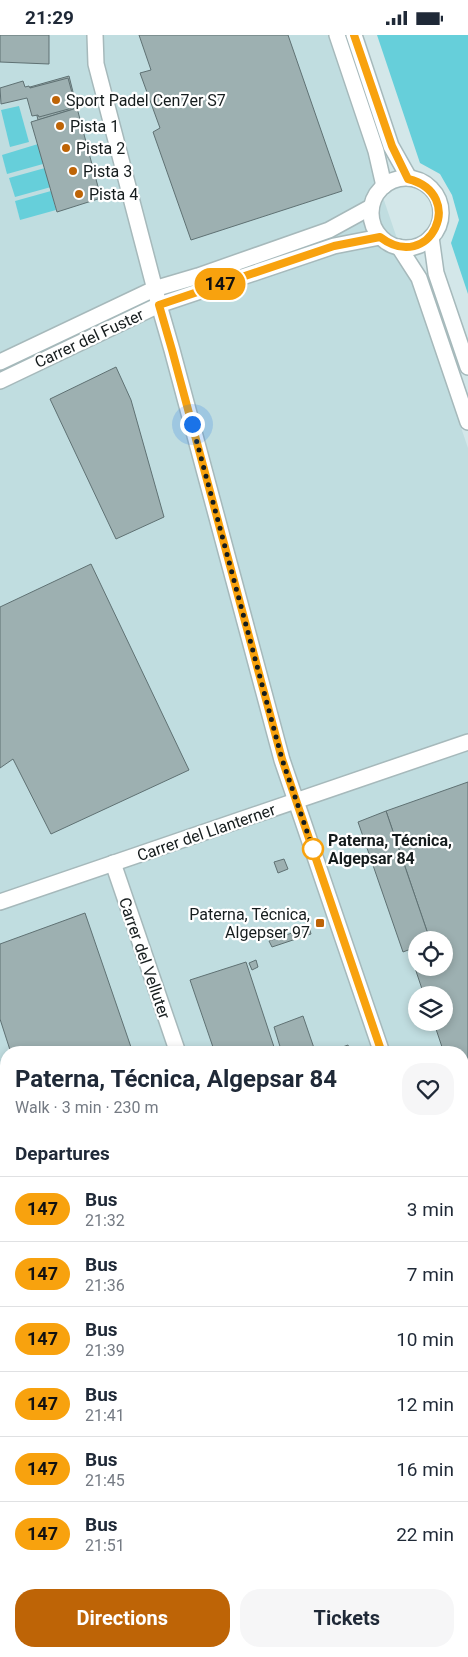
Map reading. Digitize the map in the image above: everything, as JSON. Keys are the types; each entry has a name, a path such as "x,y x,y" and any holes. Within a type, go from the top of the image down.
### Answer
{"street":[{"path":"95,35 96,64 154,289 282,759 380,1046"},
{"path":"337,35 376,151 384,186"},
{"path":"354,35 392,146 408,179"},
{"path":"400,179 408,179 419,181 436,195 439,204 439,223 431,237 422,244 400,247 389,244 380,237 374,228 371,207 378,192 384,186 400,179"},
{"name":"Carrer del Fuster","path":"0,362 154,289 198,276 329,230 371,207"},
{"name":"Carrer del Fuster","path":"0,381 159,305 334,246 380,237"},
{"path":"431,237 436,273 468,367"},
{"path":"400,247 419,278 468,422"},
{"name":"Carrer del Llanterner","path":"0,902 468,742"},
{"name":"Carrer del Velluter","path":"113,863 176,1046"}],"shaded area":[{"path":"0,35 328,35 468,448 468,1046 0,1046"},
{"path":"377,35 468,35 468,294 451,243 459,220 452,195 440,174 420,163"},
{"path":"19,106 29,142 10,147 1,110"},
{"path":"38,144 43,164 7,174 2,155"},
{"path":"45,168 51,187 15,197 9,178"},
{"path":"51,191 56,210 20,220 15,201"}],"building":[{"path":"0,35 49,35 49,64 0,62"},
{"path":"139,35 288,35 342,191 191,240 153,132 160,128 140,73 151,70"},
{"path":"69,76 77,108 38,120 30,87"},
{"path":"68,78 76,107 39,117 38,115 32,116 27,98 1,104 0,88 23,81 25,87 29,86 30,88"},
{"path":"77,108 101,198 57,212 31,122"},
{"path":"116,367 131,400 164,517 116,539 50,399"},
{"path":"91,564 189,770 51,834 13,759 0,768 0,607"},
{"path":"468,782 468,1046 442,1046 437,1031 453,1031 453,986 421,986 418,976 453,976 453,931 427,931 386,811"},
{"path":"386,811 427,931 408,931 408,950 403,952 358,822"},
{"path":"284,859 288,869 278,873 274,862"},
{"path":"85,913 131,1046 9,1046 0,1019 0,944"},
{"path":"309,927 311,934 272,947 269,941"},
{"path":"256,960 258,967 252,970 249,963"},
{"path":"246,962 274,1046 213,1046 190,980"},
{"path":"303,1016 313,1046 280,1046 274,1027"}],"bus line":[{"name":"147","path":"354,35 392,146 408,179 419,181 436,195 439,204 439,223 431,237 422,244 411,247 389,244 380,237 334,246 159,305 282,759 380,1046"}],"place":[{"name":"Sport Padel Cen7er S7","path":"56,100"},
{"name":"Pista 1","path":"60,126"},
{"name":"Pista 2","path":"66,148"},
{"name":"Pista 3","path":"73,171"},
{"name":"Pista 4","path":"79,194"},
{"name":"Paterna, Técnica, Algepsar 84","path":"313,849"},
{"name":"Paterna, Técnica, Algepser 97","path":"320,923"}],"route":[{"path":"192,424 282,759 313,849"}]}
